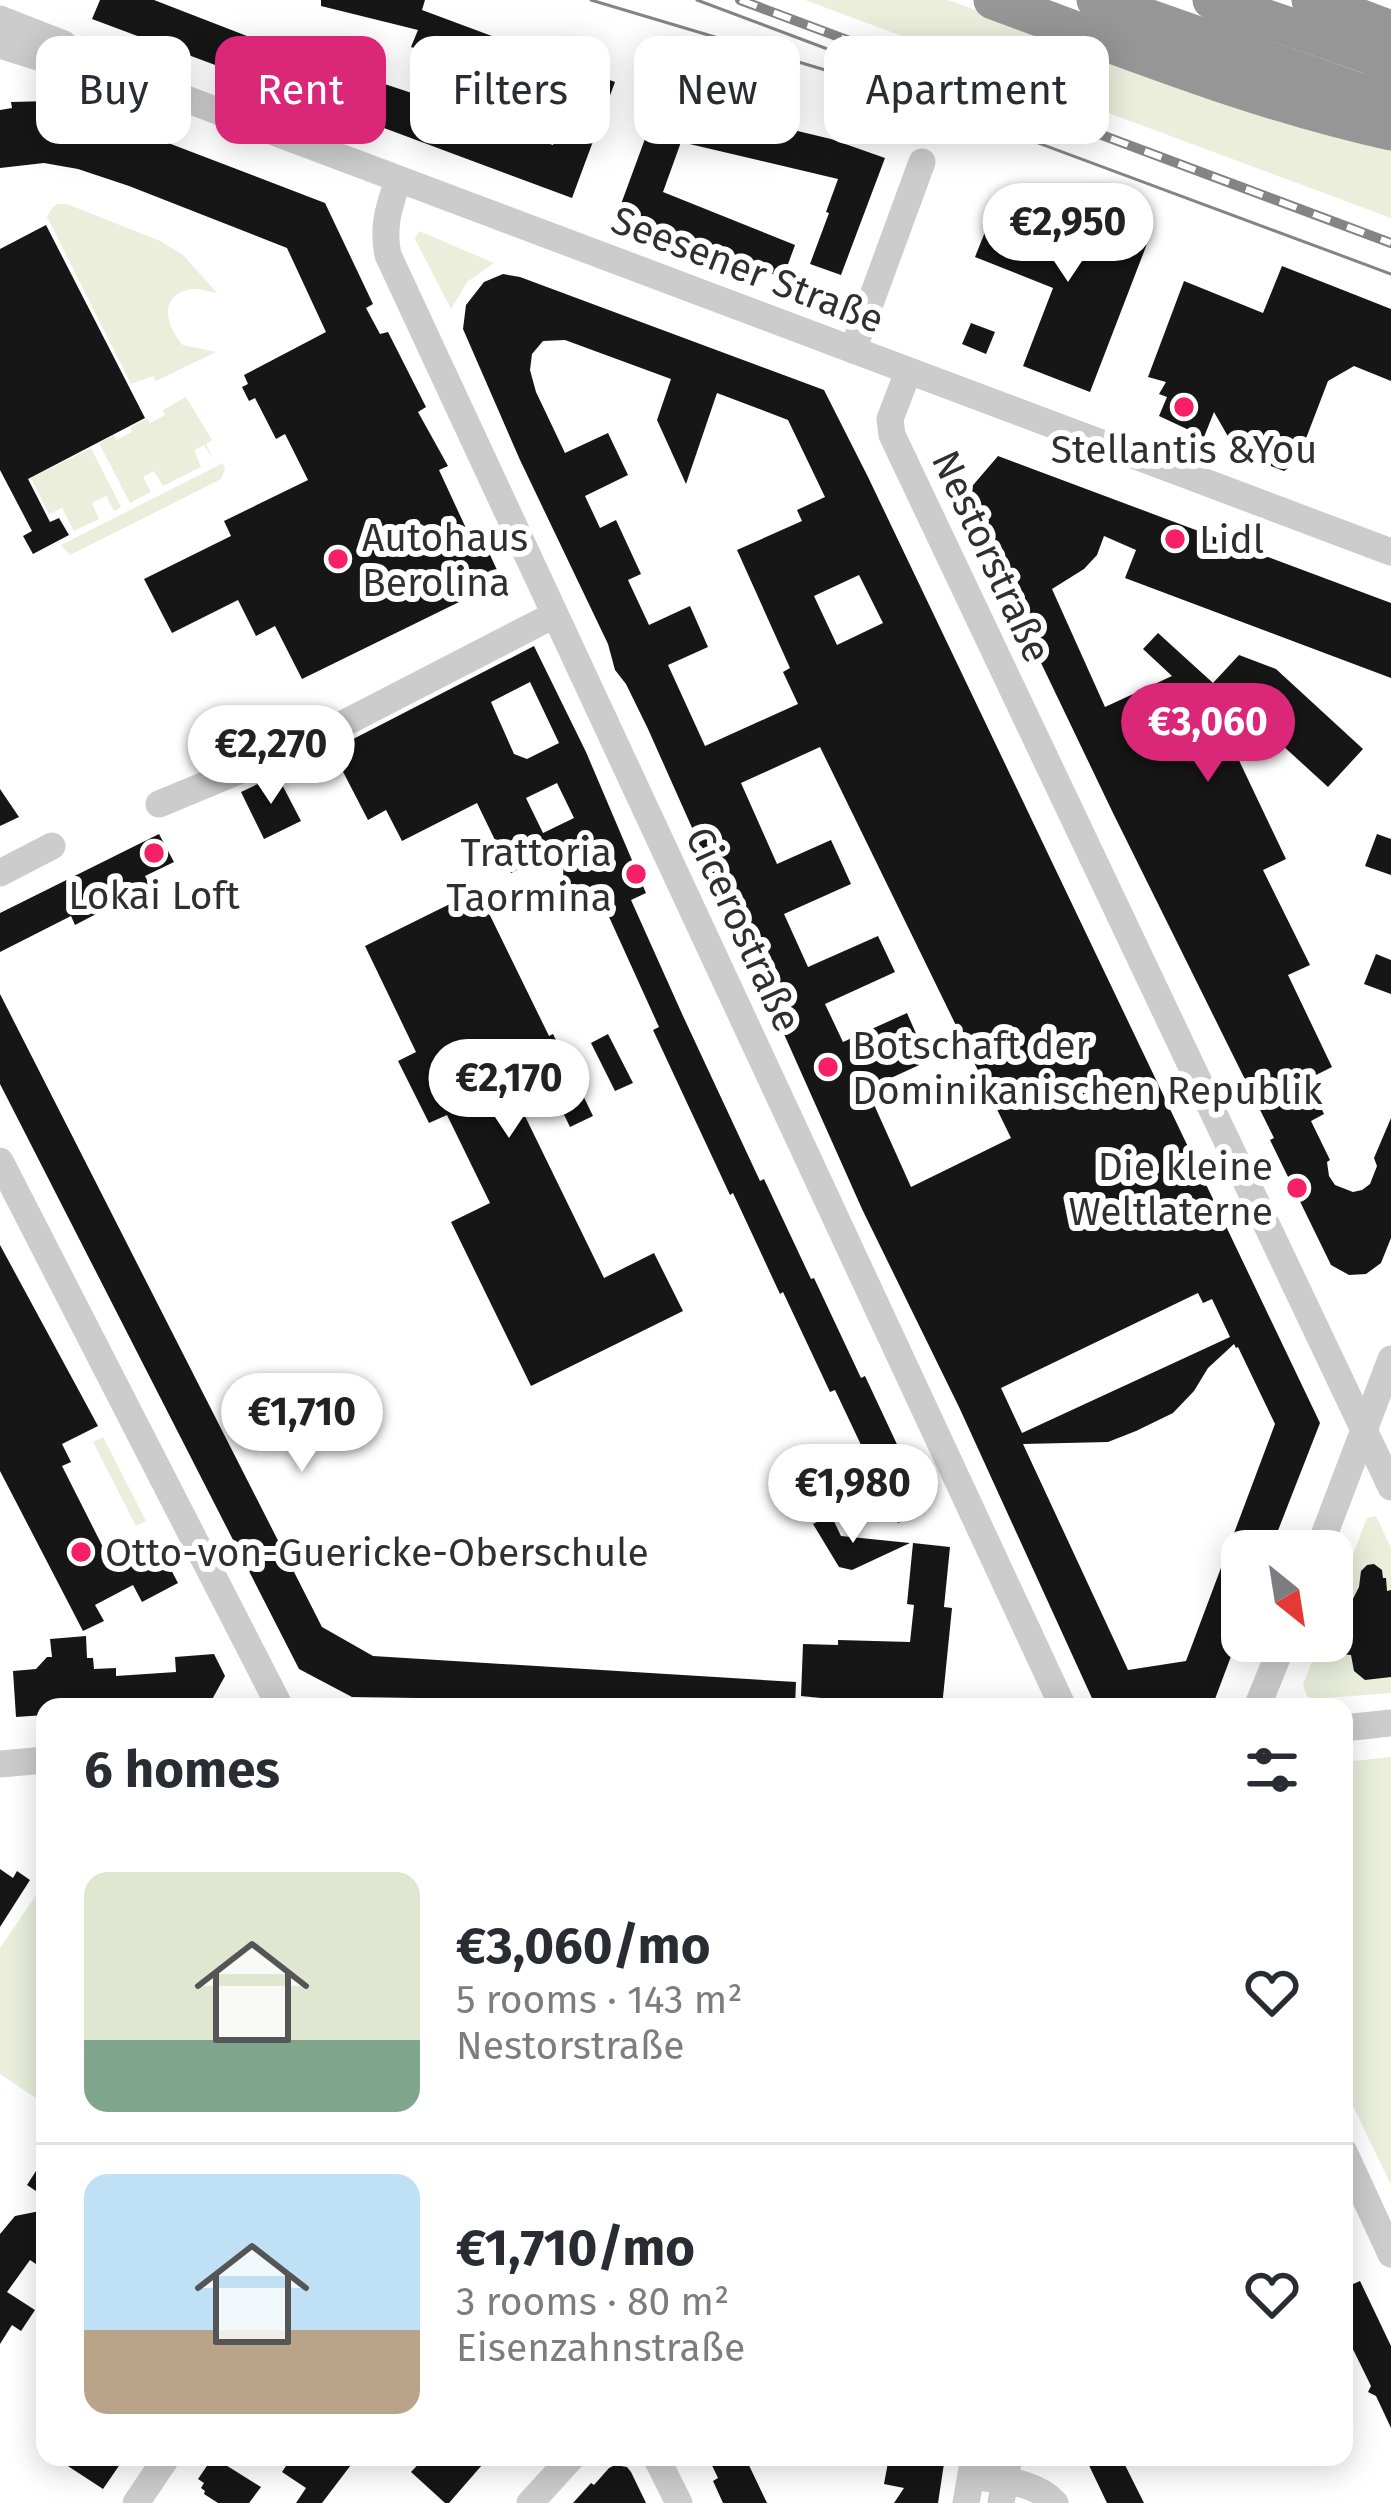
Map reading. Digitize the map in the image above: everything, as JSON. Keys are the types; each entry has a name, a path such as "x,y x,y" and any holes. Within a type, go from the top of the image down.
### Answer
{"highway":[{"path":"993,0 1283,104 1391,131"},
{"path":"1096,0 1391,101"},
{"path":"1212,0 1391,62"},
{"path":"1312,0 1391,30"}],"street":[{"name":"Seesener Straße","path":"0,19 44,36"},
{"name":"Seesener Straße","path":"0,45 36,56"},
{"name":"Seesener Straße","path":"191,102 1391,552"},
{"path":"853,350 922,162"},
{"name":"Cicerostraße","path":"398,179 386,212 388,255 1059,1698"},
{"name":"Nestorstraße","path":"908,372 890,419 892,435 1391,1487"},
{"path":"159,804 302,745 554,615"},
{"path":"0,873 52,846"},
{"path":"0,1161 275,1698"},
{"path":"1326,1530 1391,1359"},
{"path":"1261,1698 1275,1662"},
{"path":"1353,1727 1391,1723"},
{"path":"0,1764 36,1761"},
{"path":"1353,2172 1391,2254"},
{"path":"136,2503 161,2466"},
{"path":"530,2503 564,2466"},
{"path":"660,2466 679,2503"},
{"path":"970,2479 1030,2486 1055,2503"}],"green space":[{"path":"805,0 948,0 1046,36 902,36"},
{"path":"1109,59 1250,111 1391,144 1391,218 1109,113"},
{"path":"58,204 160,241 183,255 217,293 195,289 178,294 169,307 170,323 183,345 216,352 156,381 153,376 131,384 47,217"},
{"path":"419,231 494,263 467,282 451,309 415,239"},
{"path":"186,397 212,440 206,444 214,460 204,445 194,450 201,467 163,486 154,471 143,477 151,492 130,503 99,443 114,435 117,440 147,419 150,423"},
{"path":"91,448 121,507 114,511 106,496 92,503 99,519 74,531 62,508 49,514 31,478"},
{"path":"223,463 221,479 70,555 61,545"},
{"path":"103,1437 146,1521 136,1526 93,1442"},
{"path":"1376,1516 1391,1548 1391,1693 1311,1698 1303,1685 1312,1662 1353,1662 1353,1554 1367,1518"},
{"path":"1391,1757 1391,2185 1353,2106 1353,1761"},
{"path":"36,1895 36,2098 0,2074 0,1948"}],"building":[{"path":"100,0 154,0 247,36 215,36 215,65 191,56 191,36 138,36 92,19"},
{"path":"321,0 425,0 422,10 492,36 416,36 418,30 321,6"},
{"path":"386,84 410,92 410,138 386,129"},
{"path":"36,101 36,144 171,144 325,203 373,304 366,308 380,334 388,332 426,407 418,412 448,466 439,470 471,539 481,535 502,581 302,679 275,626 256,636 238,600 172,633 144,579 231,536 224,521 308,480 285,434 276,439 255,398 249,401 242,387 248,384 244,375 326,332 287,248 78,169 44,163 0,168 0,110 12,108 11,102"},
{"path":"800,132 824,137 824,144 845,144 885,158 841,275 810,264 838,179 689,144 800,144"},
{"path":"427,144 592,144 572,198"},
{"path":"643,144 680,144 663,192 795,245 783,278 617,215"},
{"path":"997,202 1075,232 1084,210 1150,236 1090,392 1023,366 1053,288 975,257"},
{"path":"46,225 145,418 28,479 50,522 59,518 69,535 33,554 23,536 32,531 0,470 0,249"},
{"path":"1282,266 1391,309 1391,381 1354,366 1328,381 1297,462 1284,471 1238,454 1214,412 1204,437 1159,416 1167,397 1159,394 1166,382 1148,377 1184,281 1263,313"},
{"path":"503,274 824,390 1320,1423 1278,1530 1235,1530 1275,1424 1234,1344 1173,1413 1136,1431 1108,1442 1023,1444 1128,1670 1186,1661 1221,1568 1221,1662 1229,1662 1215,1698 1092,1698 862,1209 463,329 466,305 484,282","holes":["565,340 671,379 657,420 686,484 717,393 788,420 825,497 797,510 802,521 737,550 790,668 783,672 798,704 705,746 668,665 708,647 690,606 649,625 628,580 641,574 616,520 600,528 585,496 628,475 608,433 565,453 530,370 532,354 543,341","859,575 883,623 837,645 814,596","820,747 1011,1138 911,1187 867,1089 928,1061 907,1013 843,1042 825,1004 895,972 878,936 808,967 784,914 851,884 831,840 777,864 741,783","1198,1293 1203,1303 1212,1299 1230,1337 1022,1433 1001,1388"]},
{"path":"971,323 995,332 986,354 962,344"},
{"path":"998,456 1391,603 1391,678 1125,578 1136,550 1104,536 1097,555 1084,569 1052,589 1105,707 1172,676 1143,649 1158,633 1213,683 1239,655 1276,669 1363,749 1328,787 1270,734 1235,752 1286,859 1263,870 1310,965 1288,975 1332,1067 1308,1079 1324,1114 1311,1121 1330,1160 1329,1176 1335,1185 1353,1192 1370,1184 1377,1166 1374,1158 1391,1118 1391,1238 1381,1263 1366,1274 1349,1275 1331,1265 1270,1140 1274,1138 962,498"},
{"path":"534,646 646,893 631,900 760,1181 764,1179 909,1470 899,1475 918,1514 898,1523 835,1390 830,1392 733,1193 730,1195 653,1030 659,1027 600,897 586,904 566,892 564,848 511,873 477,803 402,841 386,810 368,820 339,764 333,768 326,753","holes":["530,682 559,743 527,759 514,754 491,702","557,783 574,818 543,833 526,798"]},
{"path":"277,775 301,821 264,839 241,792"},
{"path":"0,789 19,817 0,826"},
{"path":"159,834 174,862 145,876 150,886 75,925 71,916 0,952 0,913"},
{"path":"1377,834 1391,839 1391,875 1365,866"},
{"path":"460,899 465,910 483,901 593,1116 570,1127 554,1094 522,1110 604,1278 654,1253 683,1311 531,1386 451,1222 490,1203 447,1115 429,1123 398,1061 416,1052 365,946"},
{"path":"1376,954 1391,960 1391,994 1364,984"},
{"path":"0,994 322,1627 373,1656 796,1682 795,1698 352,1697 299,1669 0,1084"},
{"path":"608,1034 633,1083 615,1091 591,1043"},
{"name":"Otto-von-Guericke-Oberschule","path":"0,1245 98,1426 62,1444 71,1462 62,1466 111,1563 156,1541 178,1583 142,1602 133,1585 95,1605 104,1621 83,1631 0,1471"},
{"path":"831,1515 841,1536 910,1543 852,1570 839,1567 813,1524"},
{"path":"913,1543 950,1547 944,1607 952,1608 943,1698 801,1696 803,1644 910,1642 914,1605 907,1604"},
{"path":"1367,1565 1382,1570 1387,1591 1391,1590 1391,1677 1365,1680 1354,1671 1352,1662 1353,1599"},
{"path":"86,1636 87,1658 93,1658 94,1669 116,1668 116,1676 176,1672 175,1657 214,1654 225,1676 213,1698 36,1698 36,1716 16,1717 13,1671 36,1669 52,1657 50,1639"},
{"path":"0,1869 13,1878 17,1871 30,1880 0,1927"},
{"path":"36,2212 36,2264 30,2260 7,2292 35,2310 21,2331 12,2325 0,2344 0,2234 15,2216"},
{"path":"1360,2281 1391,2346 1391,2428 1376,2396 1368,2392 1371,2386 1353,2349 1353,2284"},
{"path":"68,2466 119,2466 103,2489"},
{"path":"207,2466 227,2466 261,2487 249,2503 218,2503 204,2494 204,2483 198,2479"},
{"path":"286,2466 350,2466 322,2503 296,2503 306,2488 282,2472"},
{"path":"417,2466 481,2466 449,2503 411,2472"},
{"path":"712,2466 749,2466 767,2503 723,2503 713,2481 718,2478"},
{"path":"887,2466 944,2466 938,2503 894,2503 904,2488 884,2484"},
{"path":"1089,2466 1126,2466 1144,2503 1107,2503"},
{"path":"627,2467 646,2503 573,2503 609,2468"}],"tram line":[{"path":"591,0 909,95 1391,274"},
{"path":"697,0 824,48"}],"railway":[{"path":"740,0 1391,243"}],"place":[{"name":"Stellantis &You","path":"1184,407"},
{"name":"Lidl","path":"1175,539"},
{"name":"Autohaus Berolina","path":"338,559"},
{"name":"Lokai Loft","path":"154,853"},
{"name":"Trattoria Taormina","path":"636,874"},
{"name":"Botschaft der Dominikanischen Republik","path":"828,1067"},
{"name":"Die kleine Weltlaterne","path":"1297,1188"},
{"name":"Otto-von-Guericke-Oberschule","path":"81,1552"}]}
